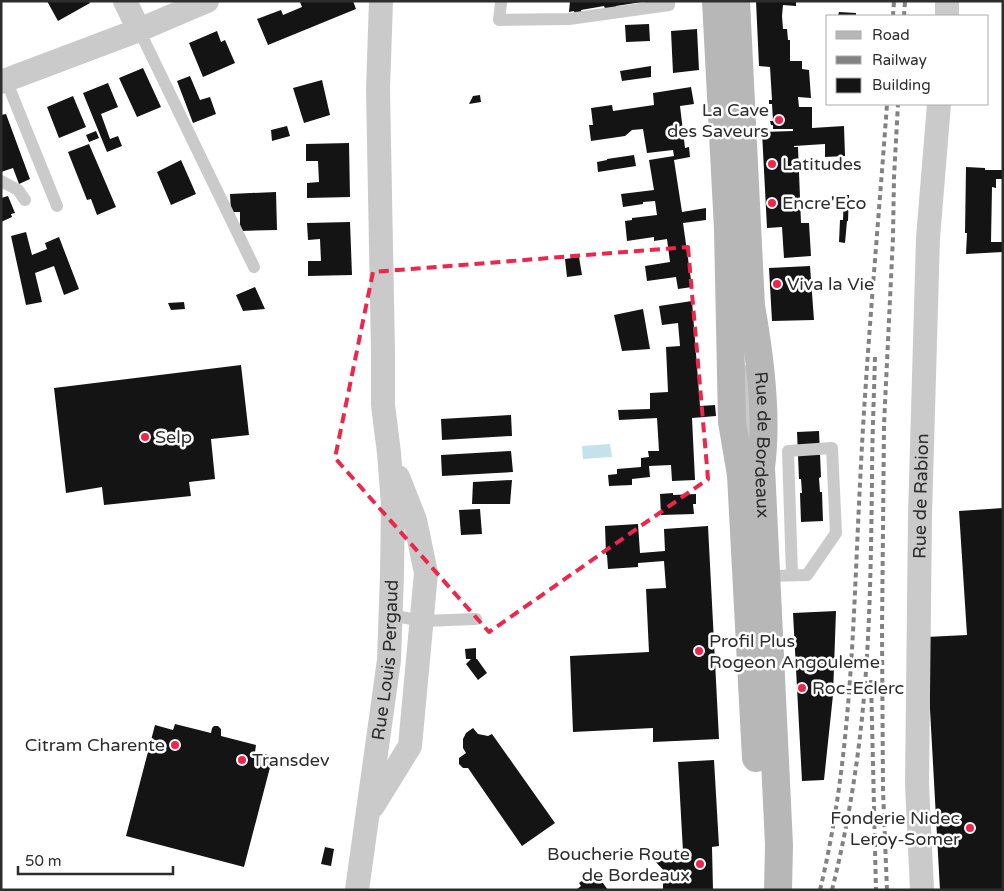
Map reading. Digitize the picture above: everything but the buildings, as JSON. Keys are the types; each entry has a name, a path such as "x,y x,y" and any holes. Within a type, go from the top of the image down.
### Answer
{"main road":[{"name":"Rue de Bordeaux","path":"716,1 728,228 743,330 761,379 776,449 761,467 779,845 778,890"},
{"name":"Rue de Bordeaux","path":"736,1 751,306 743,330 732,422 741,475 761,890"}],"street":[{"path":"125,1 139,30"},
{"path":"4,81 139,30 208,1"},
{"path":"381,1 378,89 383,405 389,453"},
{"path":"947,15 948,1"},
{"name":"Rue de Rabion","path":"922,890 917,784 920,515 928,238 939,105"},
{"name":"Rue Louis Pergaud","path":"357,890 389,660 393,505 389,453"},
{"name":"Rue Louis Pergaud","path":"368,814 410,746 426,573 415,520 389,453"},
{"path":"393,505 415,520"}],"lane":[{"path":"501,3 499,20 569,19 669,5 669,1"},
{"path":"139,30 254,267"},
{"path":"4,81 57,206"},
{"path":"1,181 18,190 25,200"},
{"path":"744,360 770,869 773,890"},
{"path":"766,576 807,575 836,533 832,448 776,449 792,575"},
{"path":"391,615 422,621 476,619"}],"highlighted area":[{"path":"688,247 708,479 489,632 335,458 373,272"}],"water":[{"path":"610,444 612,457 583,459 582,446"}],"railway":[{"path":"893,15 894,1"},
{"path":"904,15 905,1"},
{"path":"820,890 831,840 845,739 853,637 865,389 887,105"},
{"path":"887,890 883,790 884,425 898,105"},
{"path":"832,890 854,783 865,688 870,599 875,356"},
{"path":"871,680 876,890"}],"place":[{"name":"La Cave des Saveurs","path":"779,120"},
{"name":"Latitudes","path":"772,164"},
{"name":"Encre'Eco","path":"772,203"},
{"name":"Viva la Vie","path":"777,284"},
{"name":"Selp","path":"145,437"},
{"name":"Profil Plus Rogeon Angouleme","path":"699,651"},
{"name":"Roc-Eclerc","path":"802,688"},
{"name":"Citram Charente","path":"175,745"},
{"name":"Transdev","path":"242,760"},
{"name":"Fonderie Nidec Leroy-Somer","path":"970,828"},
{"name":"Boucherie Route de Bordeaux","path":"700,864"}]}
